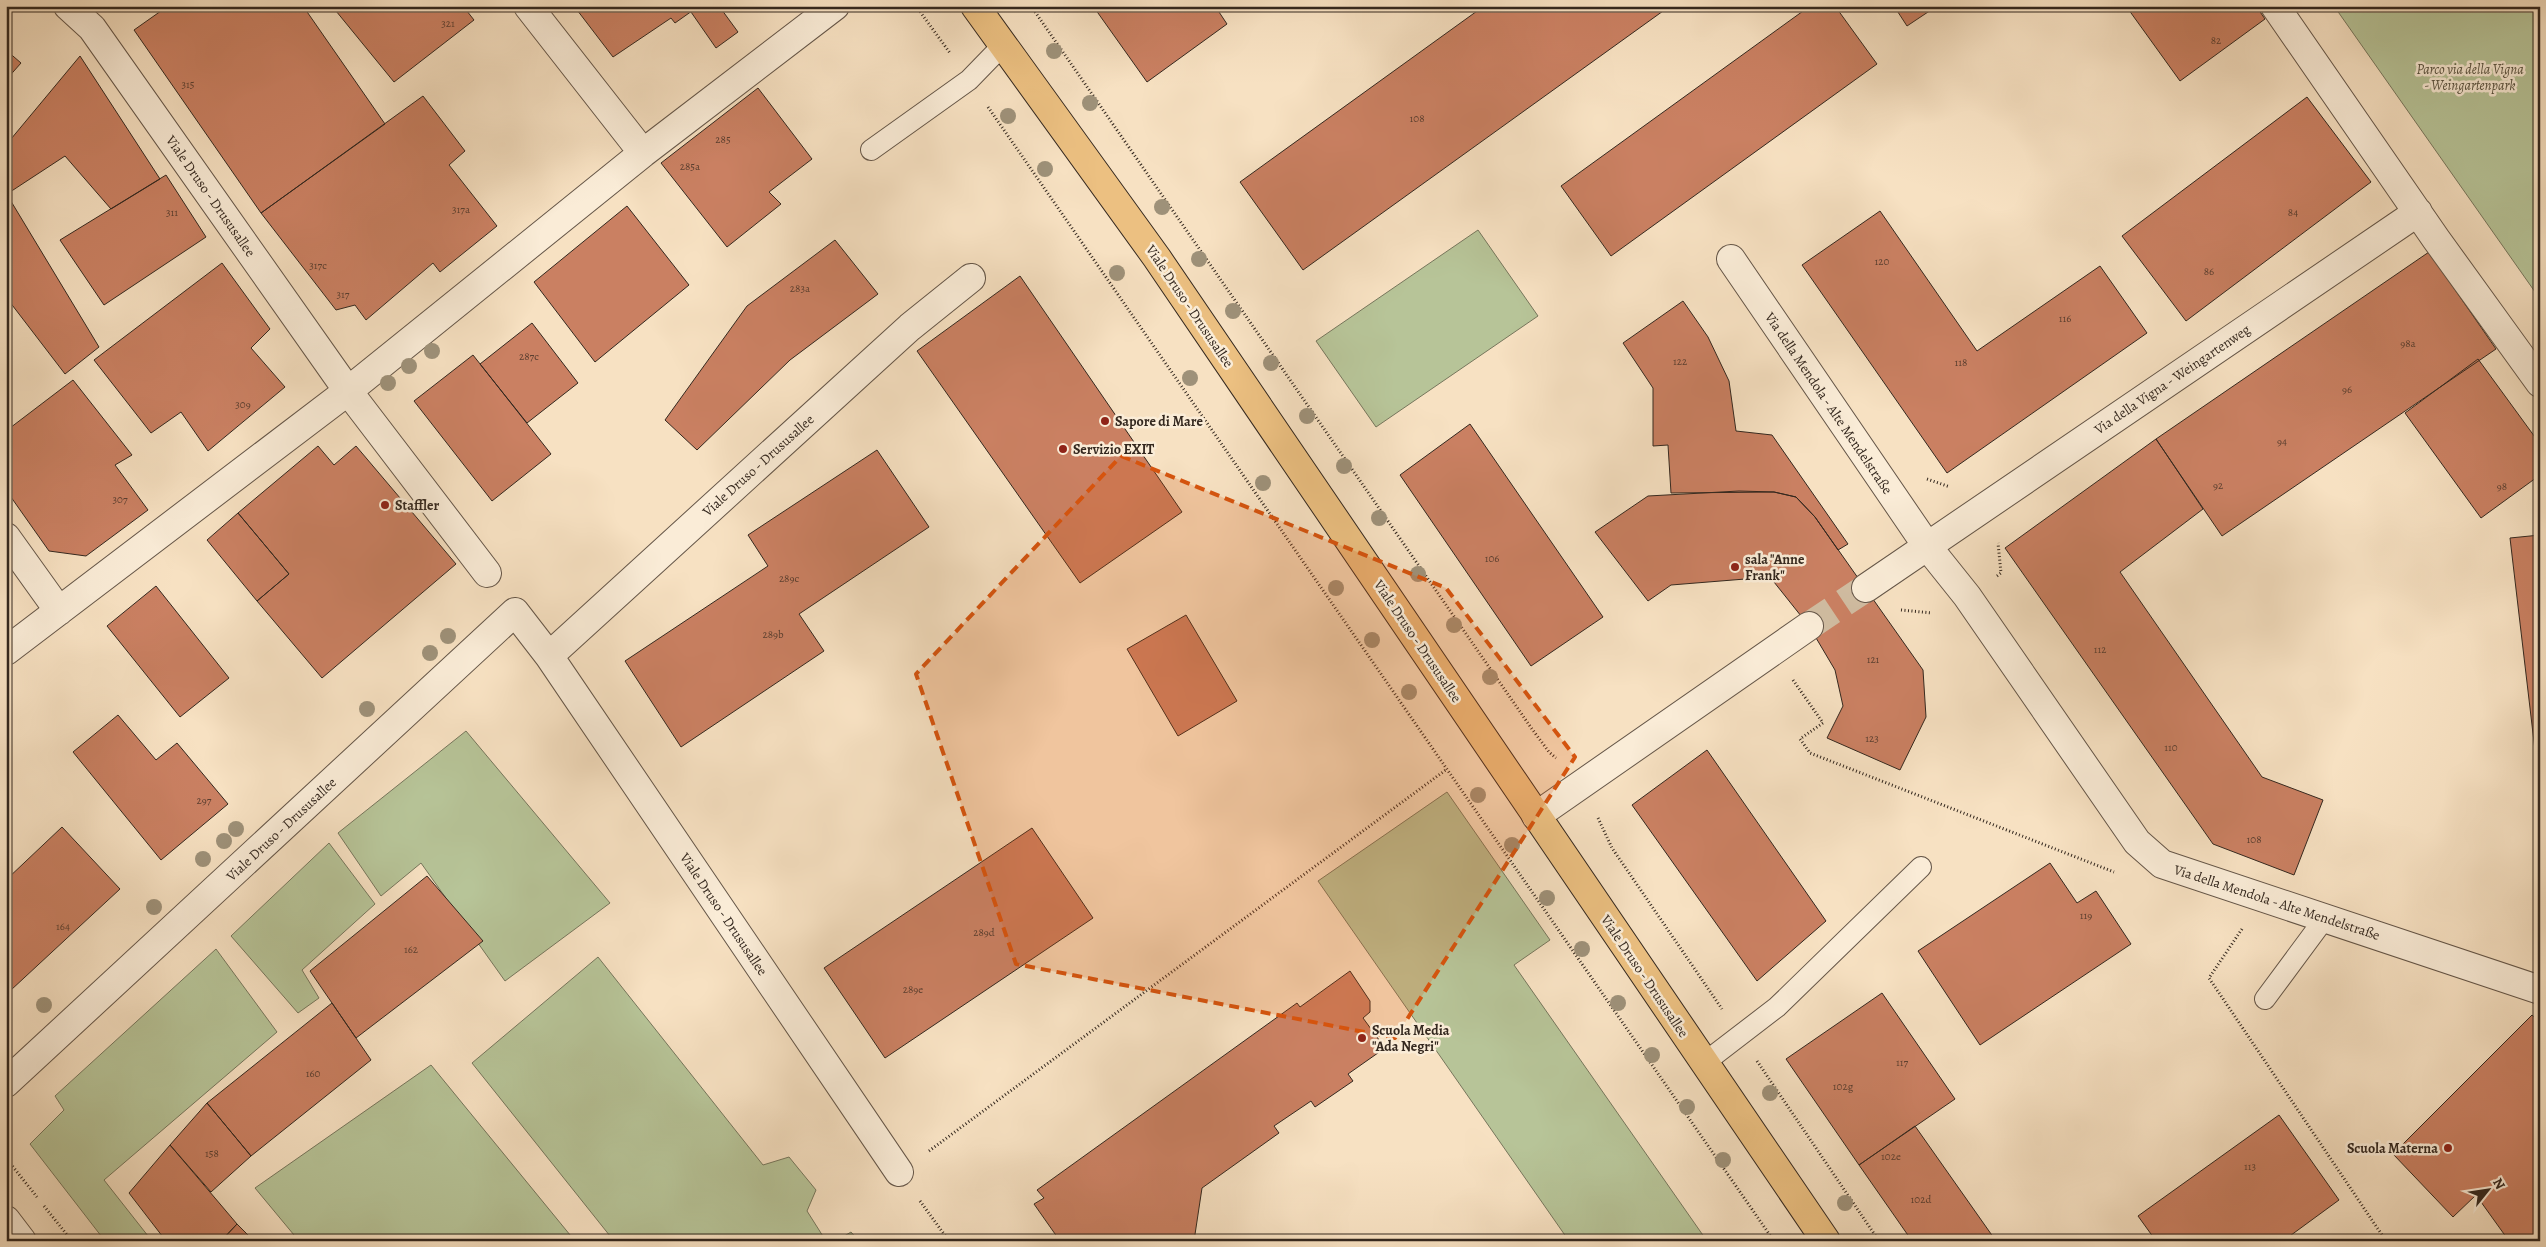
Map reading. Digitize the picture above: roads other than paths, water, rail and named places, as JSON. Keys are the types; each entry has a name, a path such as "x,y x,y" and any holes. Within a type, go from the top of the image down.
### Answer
{"main road":[{"name":"Viale Druso - Drususallee","path":"976,6 1002,46 1158,258 1826,1241"}],"street":[{"name":"Viale Druso - Drususallee","path":"68,6 92,28 348,391 487,573"},
{"path":"528,6 643,153"},
{"path":"6,651 348,391 643,153 835,6"},
{"path":"2275,6 2540,383"},
{"name":"Via della Vigna - Weingartenweg","path":"1927,546 2418,212"},
{"name":"Via della Mendola - Alte Mendelstraße","path":"1731,260 1927,546 1967,596 2137,842 2162,864 2540,990"},
{"name":"Viale Druso - Drususallee","path":"549,656 910,327 971,278"},
{"path":"6,537 59,611"},
{"path":"1866,588 1927,546"},
{"name":"Viale Druso - Drususallee","path":"6,1083 515,612 549,656 899,1172"},
{"path":"1536,816 1808,626"},
{"path":"6,1220 22,1241"}],"lane":[{"path":"871,150 969,80 1002,46"},
{"path":"1704,1063 1778,1007 1921,867"},
{"path":"2265,999 2324,918"}],"tunnel":[{"path":"1809,626 1866,588"}],"place":[{"name":"Sapore di Mare","path":"1105,421"},
{"name":"Servizio EXIT","path":"1063,449"},
{"name":"Staffler","path":"385,505"},
{"name":"sala \"Anne Frank\"","path":"1735,567"},
{"name":"Scuola Media \"Ada Negri\"","path":"1362,1038"},
{"name":"Scuola Materna","path":"2448,1148"}],"park label":[{"name":"Parco via della Vigna - Weingartenpark","path":"2470,78"}]}
